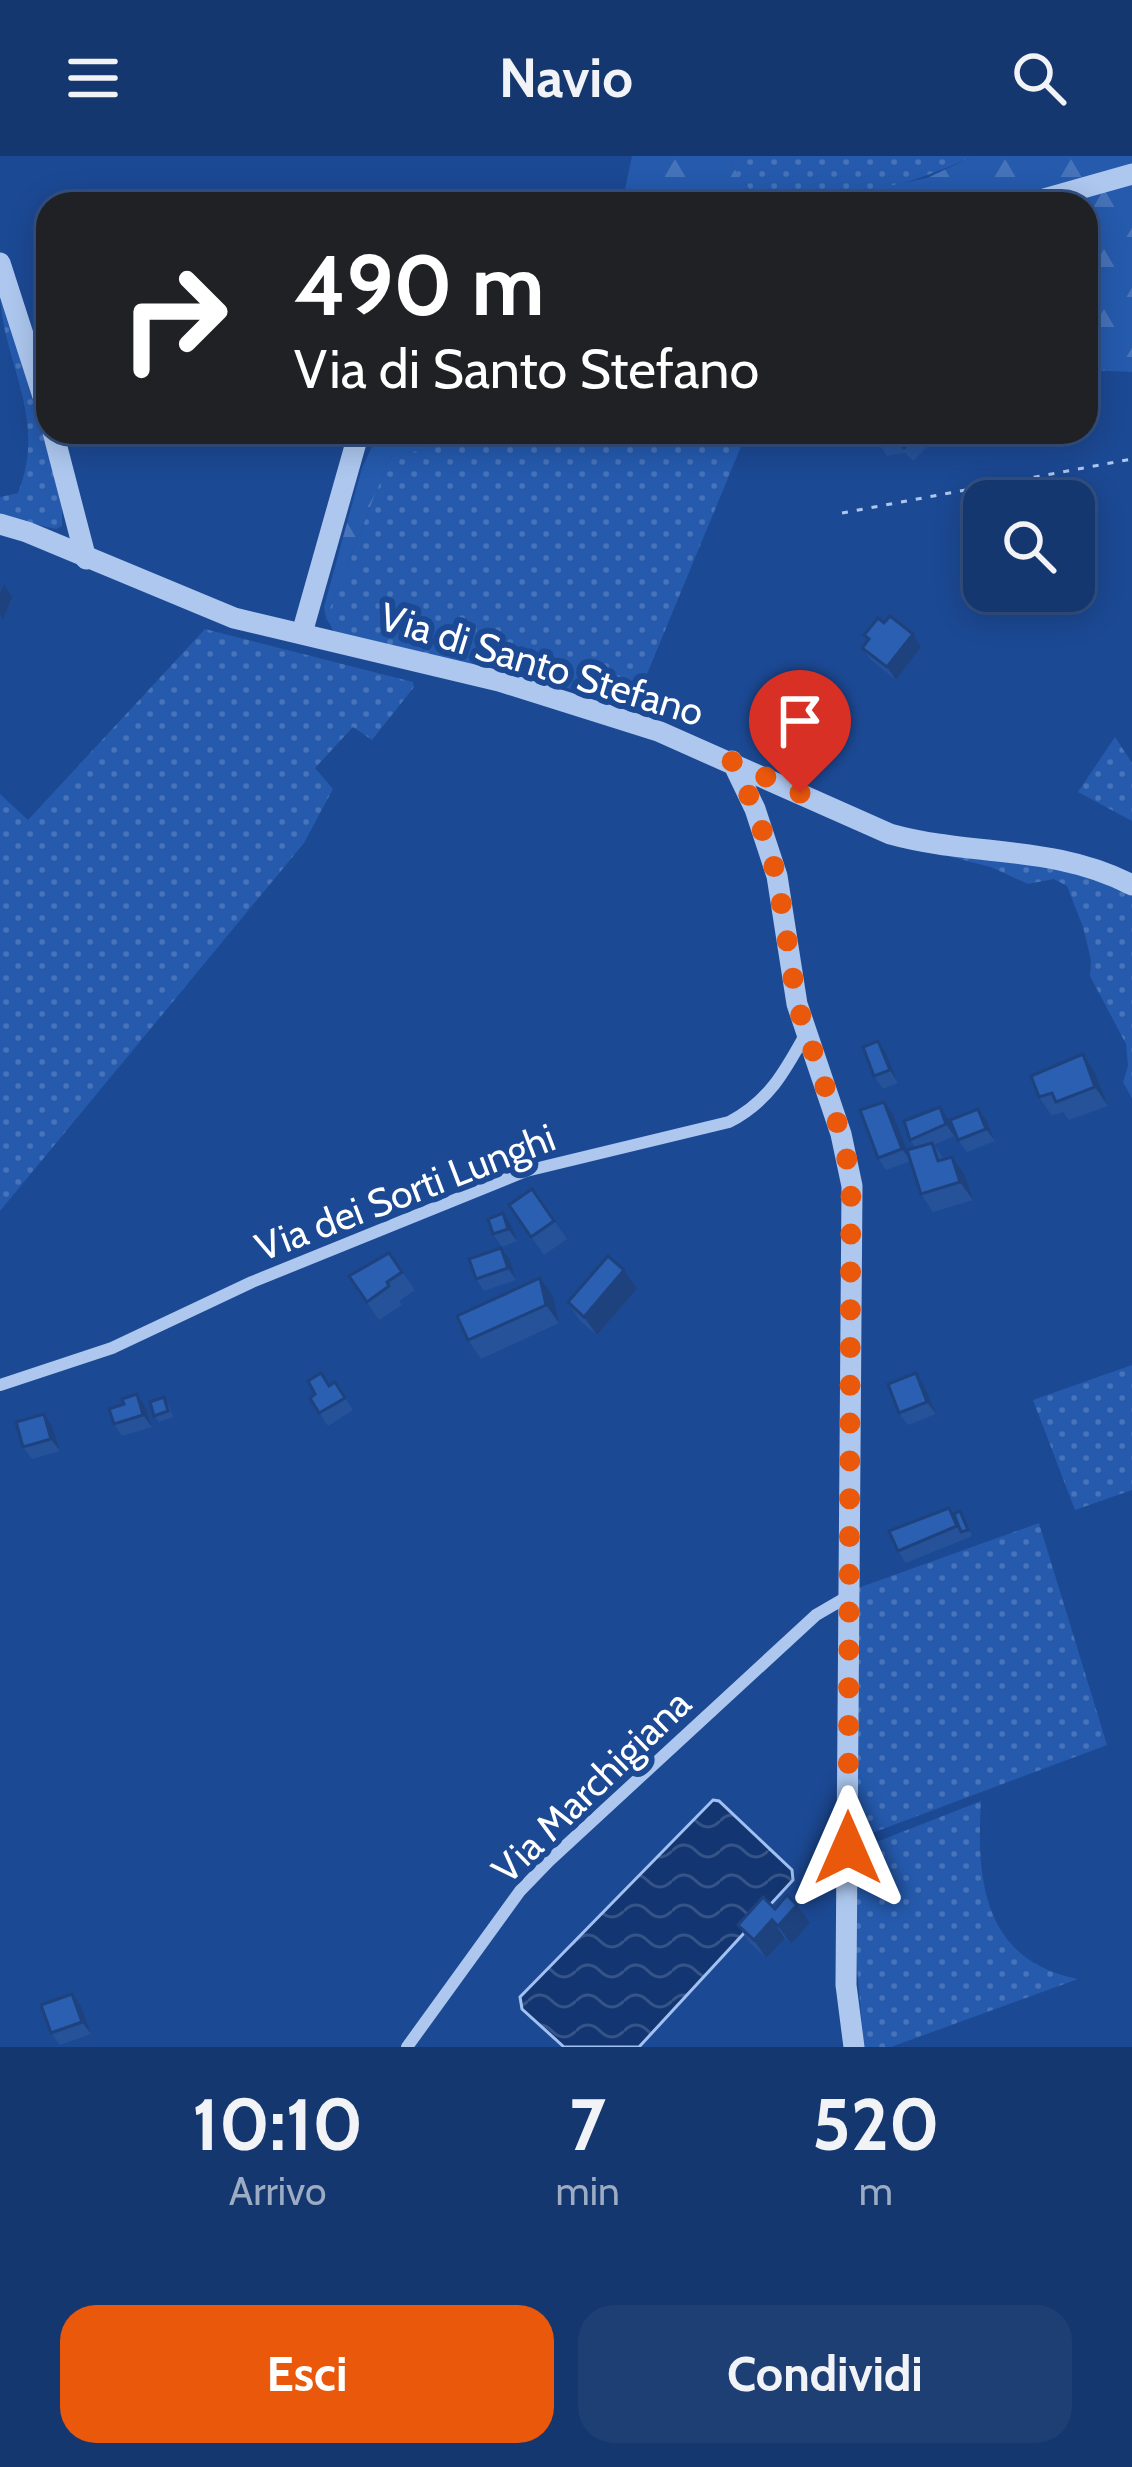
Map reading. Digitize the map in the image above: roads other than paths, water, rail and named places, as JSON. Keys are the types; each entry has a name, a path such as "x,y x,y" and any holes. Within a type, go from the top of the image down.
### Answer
{"street":[{"path":"1068,192 1132,174"},
{"path":"0,263 36,375"},
{"path":"56,444 86,559"},
{"path":"302,633 356,444"},
{"name":"Via di Santo Stefano","path":"0,524 234,618 506,683 658,730 890,834 922,843 1085,862 1132,885"},
{"path":"732,761 755,808 777,876 805,1035 841,1134 852,1186 846,1985 854,2047"},
{"name":"Via dei Sorti Lunghi","path":"0,1385 112,1348 252,1282 526,1171 729,1123 776,1087 805,1035"},
{"name":"Via Marchigiana","path":"407,2047 520,1892 549,1861 816,1615 847,1597"}],"water":[{"path":"713,1800 792,1870 793,1880 639,2047 564,2047 522,2009 520,1997"}]}
